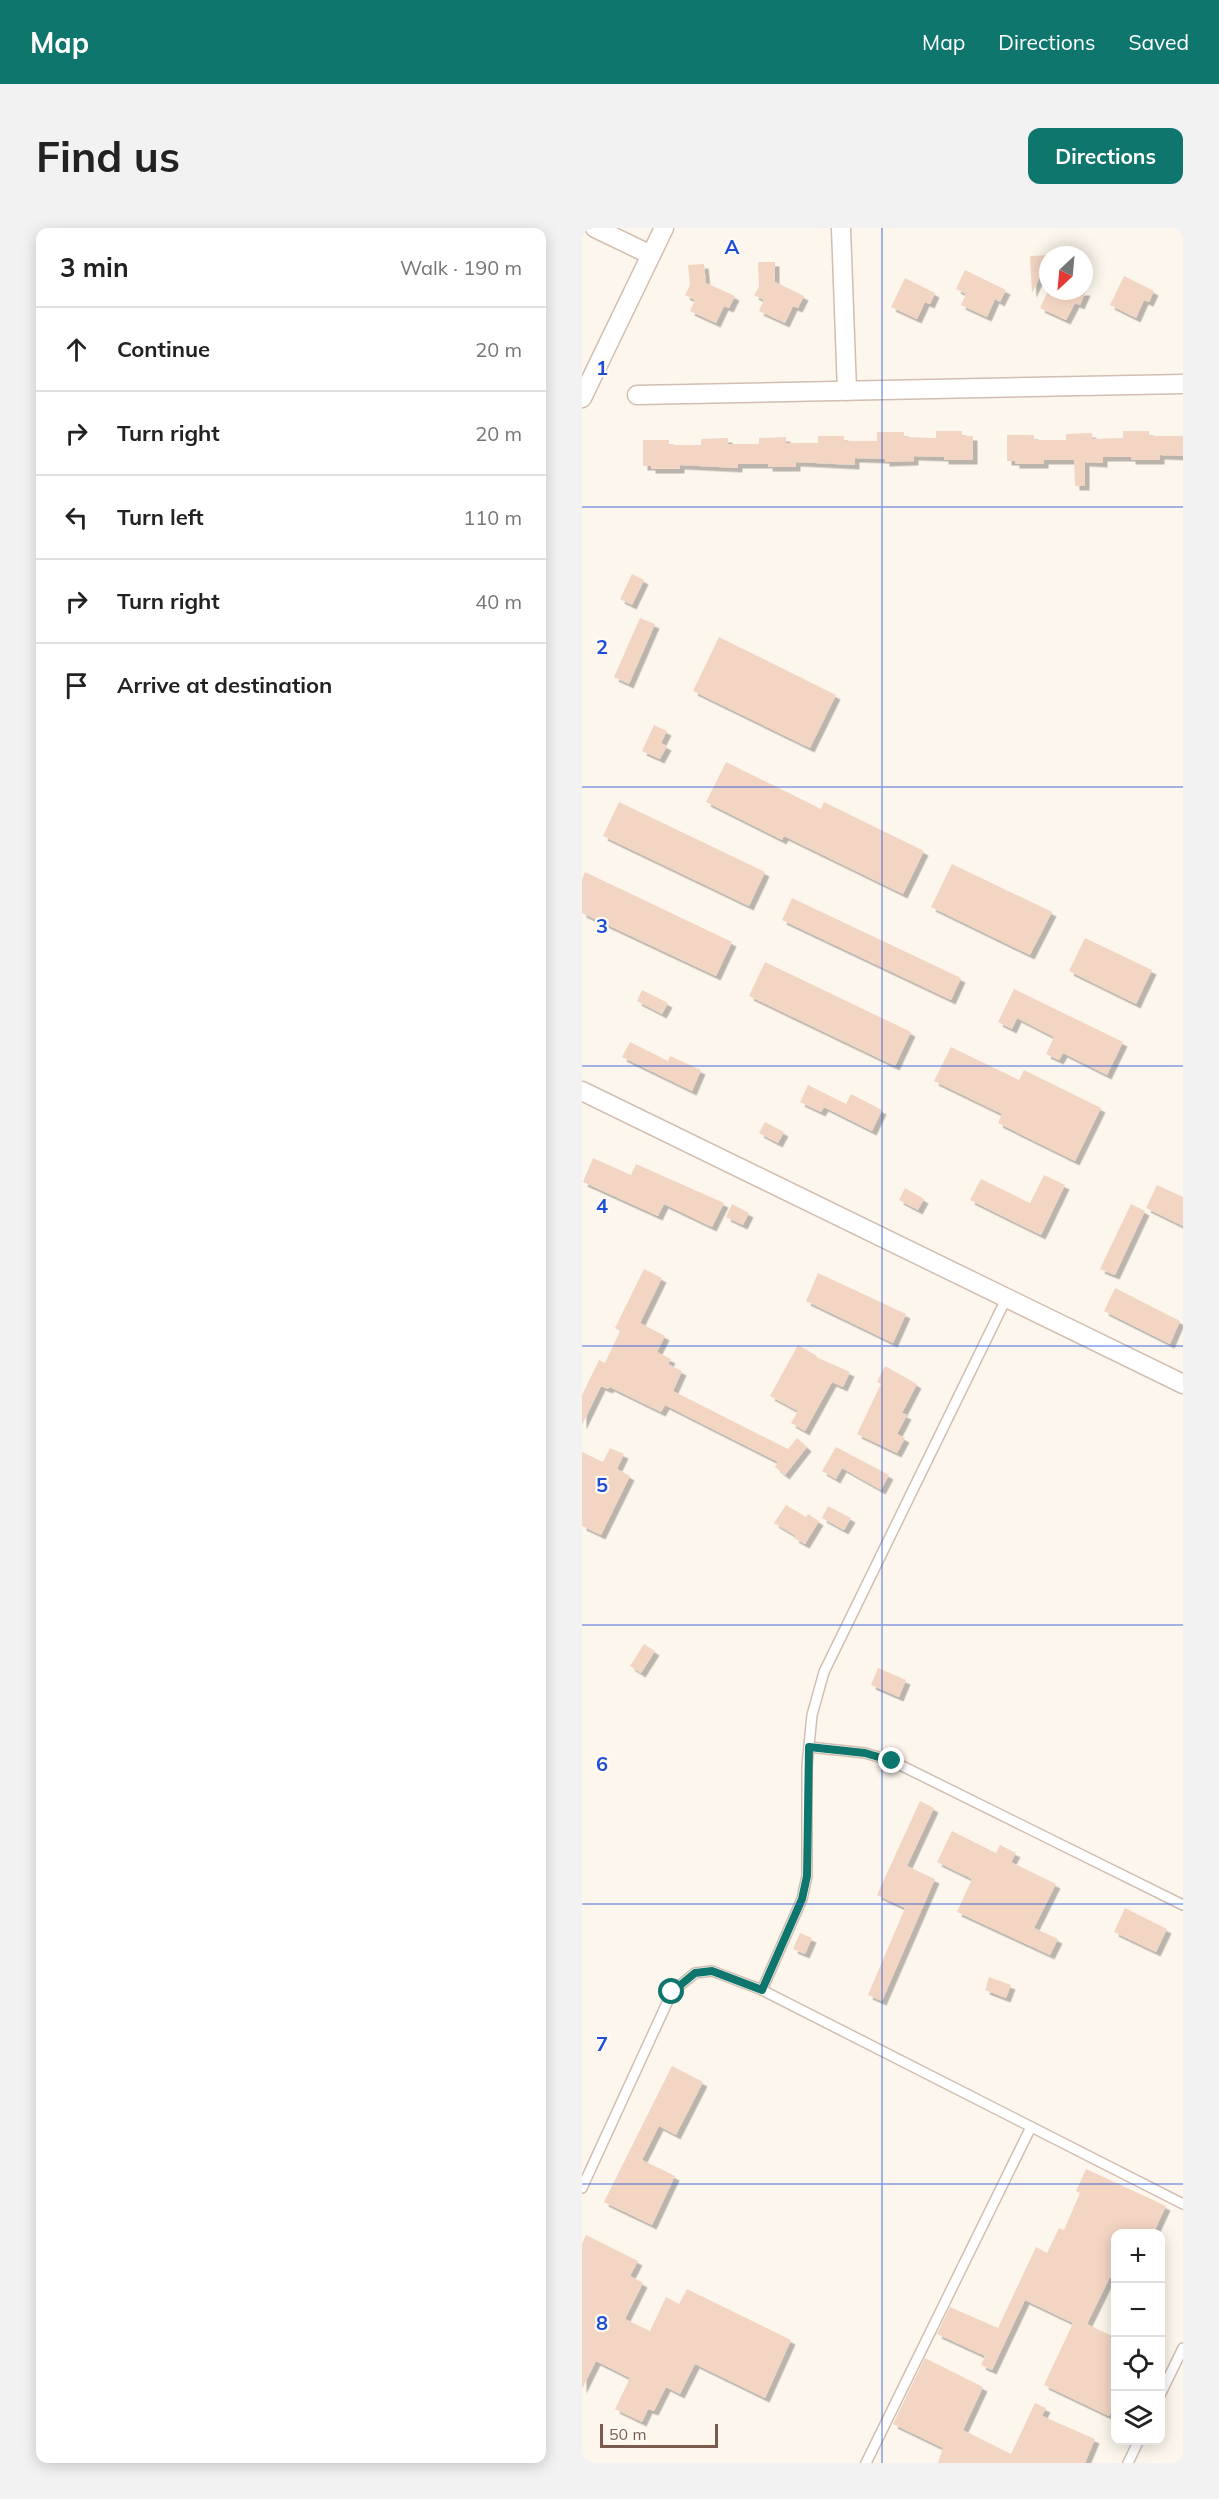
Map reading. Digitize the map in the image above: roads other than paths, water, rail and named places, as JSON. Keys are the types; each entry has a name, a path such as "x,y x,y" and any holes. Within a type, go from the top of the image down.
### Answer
{"street":[{"path":"595,228 651,255"},
{"path":"582,398 664,228"},
{"path":"841,228 847,391"},
{"path":"637,395 1183,384"},
{"path":"582,1091 1183,1384"}],"lane":[{"path":"762,1990 802,1899 807,1876 809,1747 812,1715 824,1672 1007,1297"},
{"path":"809,1747 865,1753 892,1761 1183,1905"},
{"path":"582,2188 672,1992 695,1973 712,1971 762,1990 1183,2204"},
{"path":"866,2463 1031,2127"},
{"path":"1163,2391 1183,2348"},
{"path":"1128,2463 1137,2445"}]}
